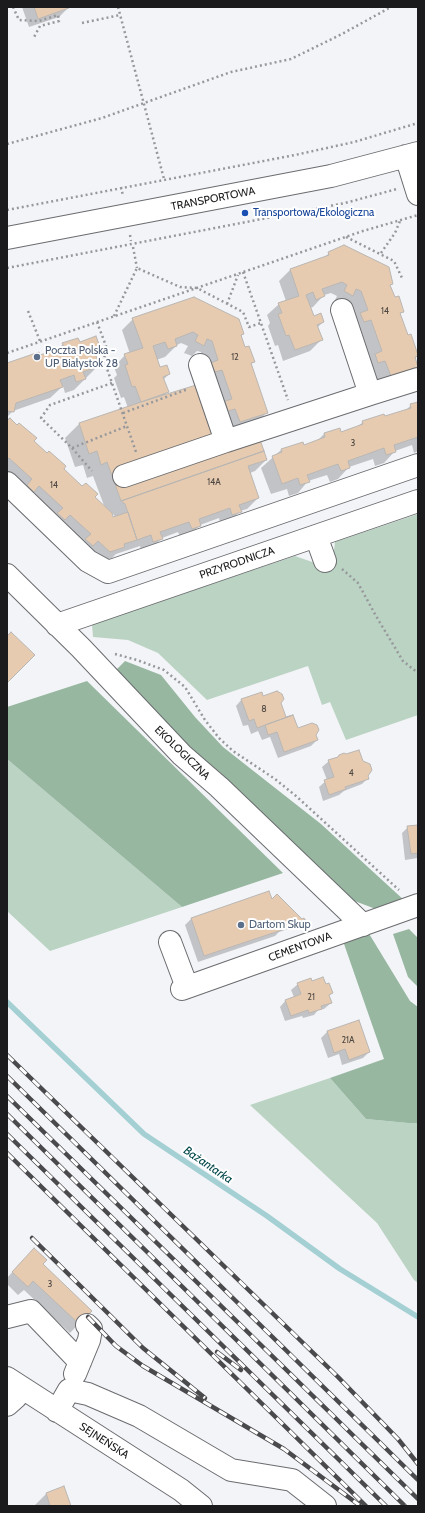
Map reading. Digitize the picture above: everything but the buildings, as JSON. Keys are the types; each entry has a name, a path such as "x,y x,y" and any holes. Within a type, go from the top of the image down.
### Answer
{"street":[{"path":"412,154 416,189"},
{"name":"TRANSPORTOWA","path":"7,238 331,176 412,154"},
{"path":"342,310 370,394"},
{"path":"203,374 226,441"},
{"path":"133,473 294,418 418,379"},
{"path":"7,483 88,562 108,572 418,465"},
{"name":"PRZYRODNICZA","path":"57,625 418,501"},
{"path":"316,536 325,561"},
{"name":"EKOLOGICZNA","path":"7,576 57,625 182,755 219,787 363,925"},
{"name":"CEMENTOWA","path":"170,942 184,988 417,905"},
{"path":"7,1317 31,1311 80,1362"},
{"path":"57,1411 69,1390 89,1340 91,1329 87,1325"},
{"path":"7,1406 16,1396 14,1383"},
{"name":"SEJNEŃSKA","path":"14,1383 181,1490 201,1506"},
{"path":"69,1390 88,1394 139,1416 231,1470 292,1480 325,1506"}],"path":[{"path":"13,7 19,20 39,21 58,15 59,20 40,26 33,39"},
{"path":"118,7 164,179"},
{"path":"7,144 102,118 231,72 291,59 392,7"},
{"path":"82,23 120,15"},
{"path":"7,210 317,150 354,142 418,123"},
{"path":"7,268 416,189"},
{"path":"7,353 346,237 418,215"},
{"path":"381,253 395,233 400,220"},
{"path":"346,237 394,260 402,278"},
{"path":"113,317 137,268 133,247"},
{"path":"137,268 180,287 197,288 243,312 249,328 261,323"},
{"path":"243,272 294,418"},
{"path":"227,304 238,274"},
{"path":"28,311 40,341"},
{"path":"97,322 106,346 104,360 127,426 133,473"},
{"path":"123,413 203,374"},
{"path":"92,471 72,448 41,418 50,405 112,383"},
{"path":"72,448 127,426"},
{"path":"325,561 339,567 358,584 403,661 418,673"},
{"path":"115,654 164,670 185,687 205,720 219,738 233,751 275,779 296,796 417,905"}],"green space":[{"path":"418,514 418,715 346,740 330,702 322,705 308,666 207,700 158,653 128,640 93,637 92,624 295,556 318,564 333,558 335,542"},
{"path":"125,661 161,675 195,717 223,747 321,824 405,901 381,911 352,900 162,728 115,671"},
{"path":"87,681 283,873 182,907 7,759 7,707"},
{"path":"7,759 182,907 50,951 7,911"},
{"path":"409,929 418,938 418,987 408,977 393,934"},
{"path":"368,932 410,1001 418,1007 418,1123 366,1119 330,1078 384,1059 343,941"},
{"path":"330,1078 366,1119 418,1123 418,1283 414,1280 377,1223 250,1105"}],"waterway":[{"name":"Bażantarka","path":"7,1002 144,1134 267,1216 340,1269 418,1317"}],"railway":[{"path":"7,1055 338,1377 398,1439 418,1464"},
{"path":"7,1076 418,1480"},
{"path":"7,1096 418,1499"},
{"path":"7,1114 405,1506"},
{"path":"7,1134 386,1506"},
{"path":"7,1153 366,1506"},
{"path":"32,1238 143,1348 205,1398"},
{"path":"88,1317 116,1346 143,1366 284,1449 359,1505"},
{"path":"217,1352 241,1370"}],"place":[{"name":"Transportowa/Ekologiczna","path":"245,213"},
{"name":"Poczta Polska - UP Białystok 28","path":"37,357"},
{"name":"Dartom Skup","path":"241,925"}]}
